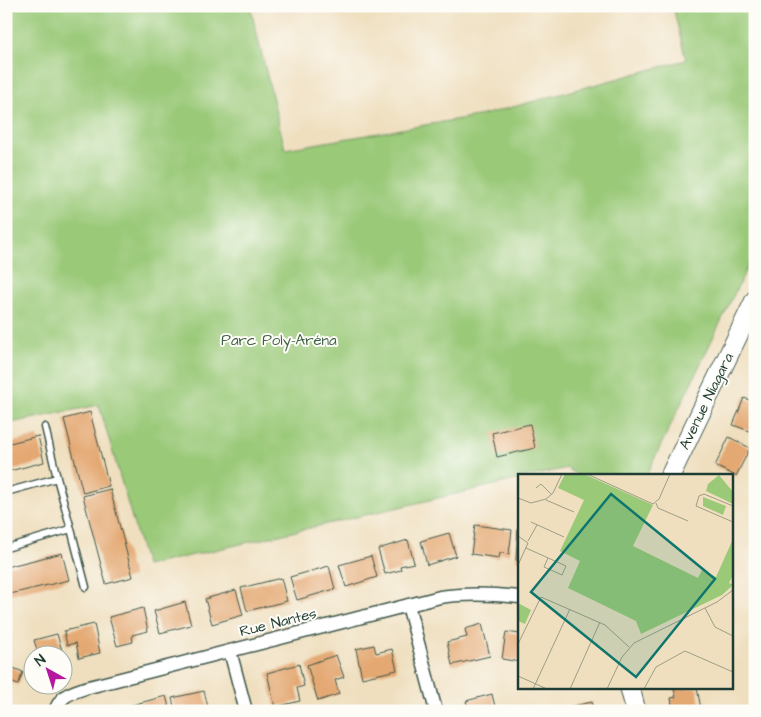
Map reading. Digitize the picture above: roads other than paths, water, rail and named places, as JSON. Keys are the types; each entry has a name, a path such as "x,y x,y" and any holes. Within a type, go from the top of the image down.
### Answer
{"street":[{"name":"Avenue Niagara","path":"671,474 755,300"},
{"name":"Rue Nantes","path":"55,711 58,702 69,694 84,688 440,597 465,594 518,597"},
{"path":"408,605 436,711"},
{"path":"230,651 246,711"},
{"path":"631,690 636,711"}],"lane":[{"path":"45,427 86,587"},
{"path":"6,492 57,478"},
{"path":"6,548 71,530"}],"park label":[{"name":"Parc Poly-Aréna","path":"279,340"}]}
